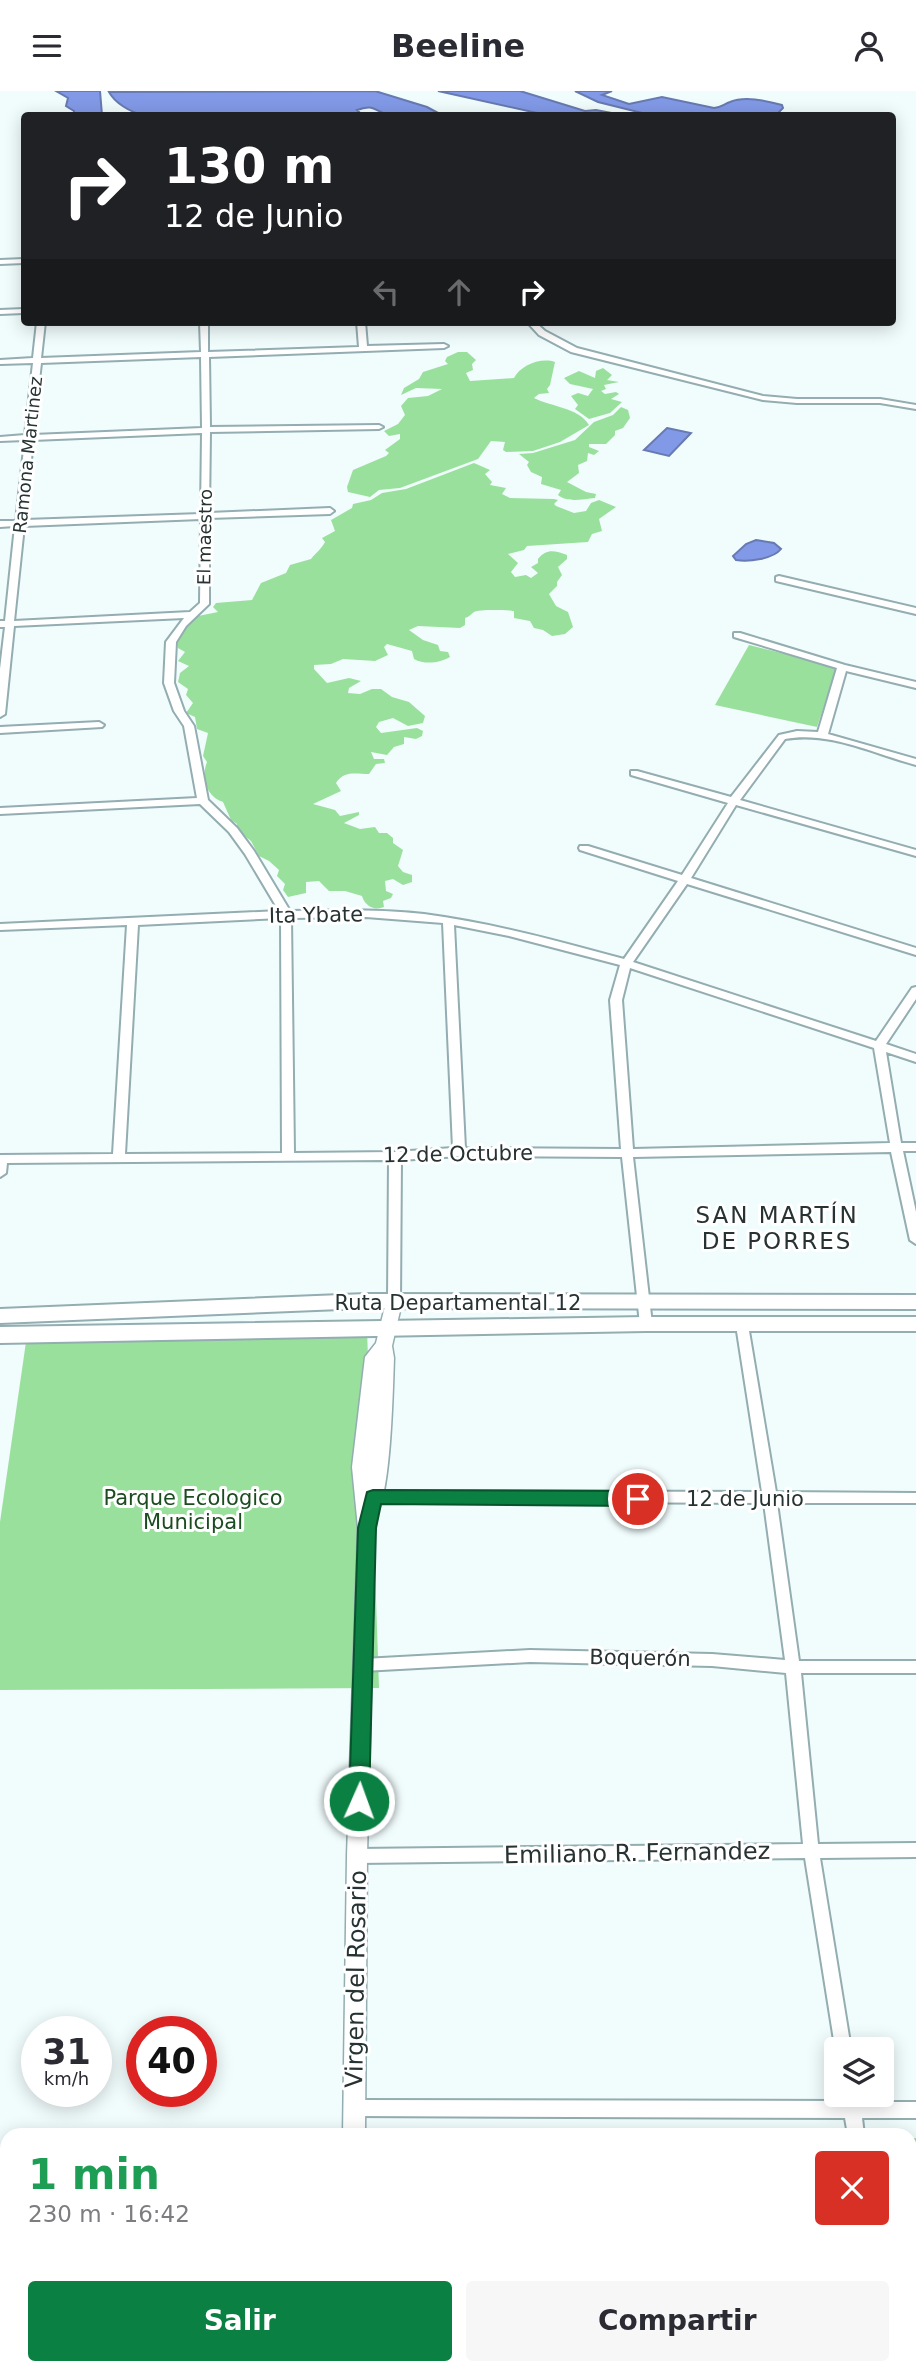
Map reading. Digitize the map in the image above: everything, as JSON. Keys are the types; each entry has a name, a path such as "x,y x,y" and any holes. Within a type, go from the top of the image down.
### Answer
{"main road":[{"name":"Ruta Departamental 12","path":"0,1316 394,1301 916,1302"},
{"name":"Ruta Departamental 12","path":"0,1335 386,1337 646,1324 916,1324"}],"street":[{"path":"0,262 21,261"},
{"path":"0,313 21,311"},
{"name":"Ramona Martinez","path":"0,714 5,624 20,524 41,326"},
{"name":"El maestro","path":"203,801 189,726 179,711 169,683 171,642 204,604 204,326"},
{"path":"361,326 363,350"},
{"path":"535,326 542,333 574,351 763,398 797,401 880,401 916,407"},
{"path":"0,362 444,346"},
{"path":"0,439 206,430 379,427"},
{"path":"0,524 330,511"},
{"path":"779,579 916,611"},
{"path":"5,624 192,615"},
{"path":"737,635 842,667 916,685"},
{"path":"822,736 842,667"},
{"path":"0,730 99,725"},
{"path":"646,1324 626,1153 617,1000 626,964 685,879 733,802 782,737 800,734 822,736 916,762"},
{"path":"634,773 916,853"},
{"path":"0,811 203,801 244,845 286,914 288,1156"},
{"path":"584,848 916,951"},
{"name":"Ita Ybate","path":"0,927 286,914 369,914 448,921 554,944 626,964"},
{"path":"448,921 459,1152"},
{"path":"119,1158 133,922"},
{"path":"626,964 916,1058"},
{"path":"916,991 879,1046 896,1147 916,1240"},
{"name":"12 de Octubre","path":"1,1159 395,1156 459,1152 626,1153 916,1147"},
{"path":"394,1301 395,1156"},
{"path":"0,1173 1,1159"},
{"name":"Virgen del Rosario","path":"354,2128 357,1856 367,1528 369,1496 379,1466 386,1337 394,1301"},
{"path":"741,1325 770,1500 793,1667 811,1850 841,2037"},
{"name":"12 de Junio","path":"369,1496 770,1500 916,1498"},
{"name":"Boquerón","path":"363,1665 530,1656 712,1660 793,1667 916,1667"},
{"name":"Emiliano R. Fernandez","path":"357,1856 916,1850"},
{"path":"354,2108 824,2103"},
{"path":"852,2107 855,2128"},
{"path":"888,2107 916,2110"}],"green space":[{"path":"458,352 467,352 476,360 472,364 473,370 466,373 470,381 514,378 531,364 555,362 547,389 549,393 539,394 534,398 578,414 589,425 560,442 533,451 506,452 503,450 505,442 491,441 478,459 400,488 379,490 370,497 348,492 353,470 386,456 389,453 385,450 400,439 400,434 389,436 384,431 398,424 405,415 401,406 408,398 428,396 442,389 416,388 401,395 404,388 419,379 423,372 448,364 445,361 447,357"},
{"path":"603,368 612,375 607,380 619,382 604,385 606,389 601,391 605,394 616,392 619,394 611,399 622,402 610,413 589,419 575,409 578,405 571,396 578,393 588,396 593,389 570,384 564,378 579,371 595,378 596,371"},
{"path":"621,407 628,410 630,418 623,428 615,431 615,435 606,444 589,444 589,447 599,451 594,455 588,453 587,461 578,465 579,473 567,482 596,494 595,498 575,500 558,495 561,490 541,484 542,477 531,472 527,465 529,462 519,454 533,453 575,440 594,422 613,415"},
{"path":"474,463 490,470 485,474 492,482 490,485 506,488 502,494 510,498 554,499 558,500 554,504 556,506 574,513 586,511 591,503 599,500 616,507 599,519 602,531 592,534 588,542 527,546 524,550 508,554 518,563 511,572 515,577 526,575 531,578 538,573 531,567 538,563 538,559 545,553 567,555 567,559 558,567 562,575 557,586 549,594 556,606 568,612 573,627 565,634 552,636 534,628 530,621 514,618 514,611 477,611 465,618 465,625 460,628 418,626 409,630 423,640 438,645 440,651 448,652 450,657 442,661 418,661 414,659 412,651 387,644 384,647 388,655 375,661 343,659 331,664 314,665 314,669 327,683 349,678 361,681 349,688 348,693 360,694 381,689 392,697 409,702 425,716 423,723 408,726 393,718 379,722 376,727 381,733 417,728 423,731 422,736 416,739 404,737 404,744 394,747 387,755 371,752 374,759 384,759 385,763 376,764 369,774 343,776 336,783 341,791 313,804 335,810 340,816 359,812 359,815 344,823 360,829 375,827 379,833 387,833 393,838 393,843 403,850 398,866 403,872 412,875 412,882 403,885 393,879 385,881 386,891 393,894 391,898 383,901 384,907 380,908 370,907 362,896 345,891 329,891 319,881 306,882 306,893 288,897 283,890 285,884 277,876 279,870 259,856 251,841 237,830 237,824 231,820 223,802 212,796 206,786 207,762 203,756 208,733 197,729 195,717 186,713 193,703 186,695 188,689 178,682 180,673 189,666 178,661 185,652 178,648 177,637 198,616 218,612 213,607 216,603 252,600 261,583 286,573 290,565 311,559 325,542 322,538 335,531 331,520 352,508 353,504 371,500 382,493 406,489"},
{"path":"749,645 837,667 817,727 715,705"},
{"name":"Parque Ecologico Municipal","path":"367,1329 379,1688 0,1690 0,1522 27,1335"}],"water":[{"path":"56,91 100,91 102,112 74,112 66,106 68,98"},
{"path":"375,91 436,112 380,112 368,107 357,110 359,112 133,112 115,100 109,92"},
{"path":"438,91 520,91 585,111 606,112 532,112"},
{"path":"575,91 612,91 602,95 629,104 662,97 714,108 736,100 749,99 776,103 783,108 779,112 638,112 598,102"},
{"path":"667,428 691,433 669,456 644,450"},
{"path":"756,540 774,543 781,549 760,559 736,560 733,556 746,544"}],"district":[{"name":"SAN MARTÍN DE PORRES","path":"777,1228"}],"route":[{"path":"359,1801 367,1528 373,1497 638,1499"}]}
